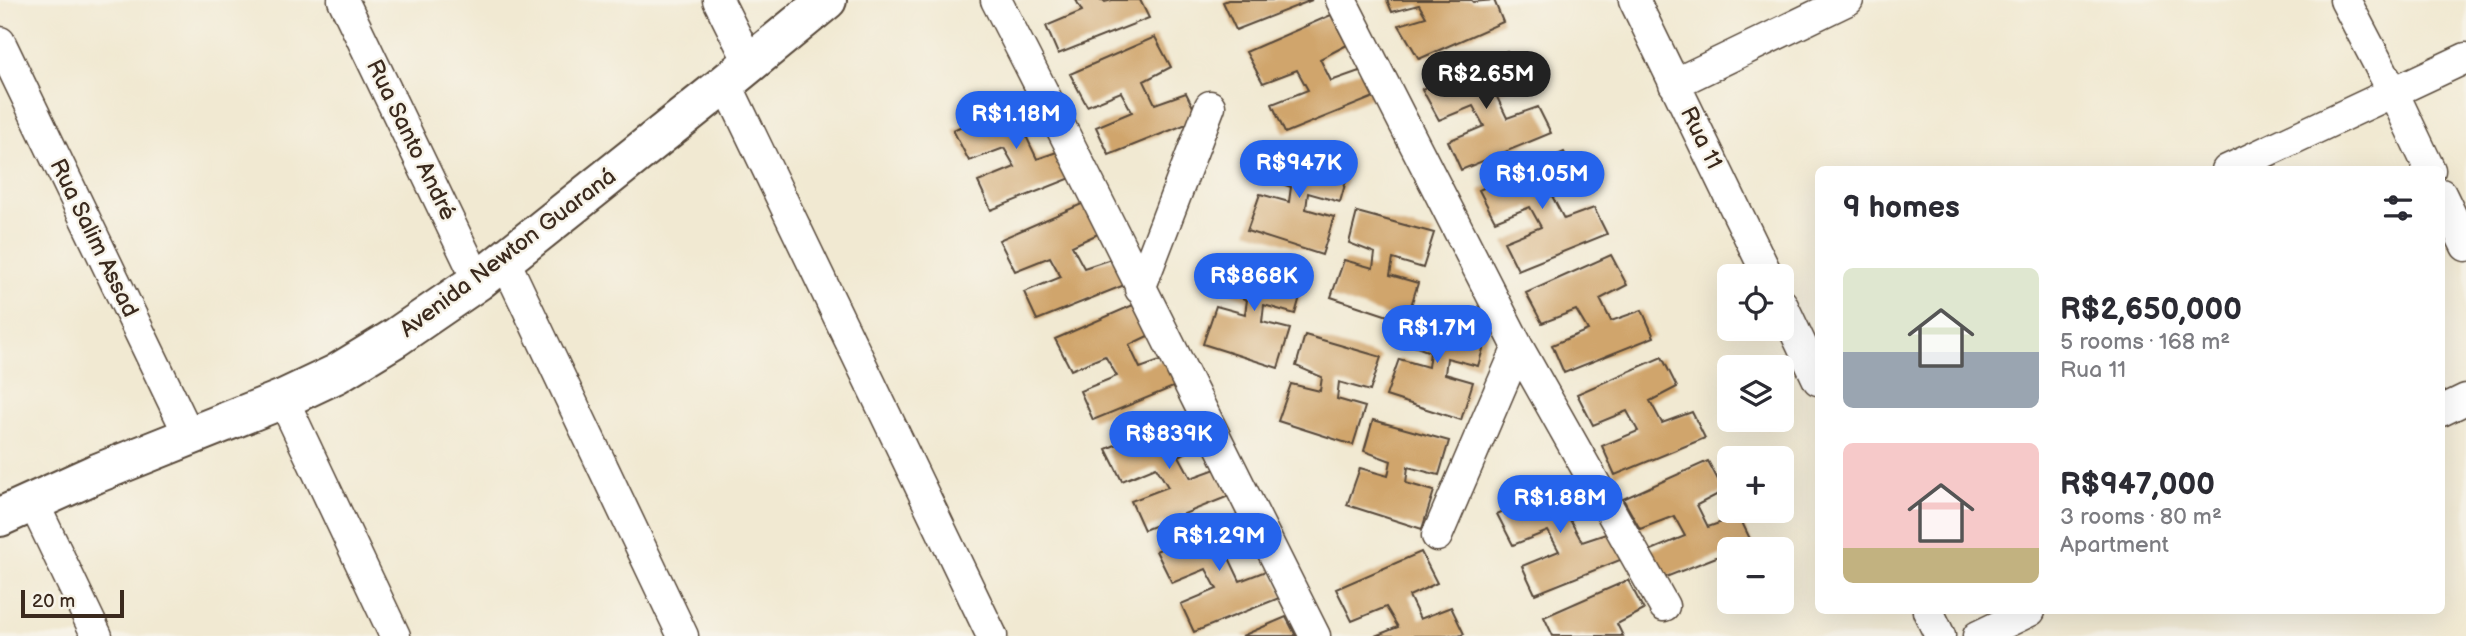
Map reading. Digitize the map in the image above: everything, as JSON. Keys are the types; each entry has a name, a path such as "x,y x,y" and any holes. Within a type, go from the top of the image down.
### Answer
{"main road":[{"name":"Avenida Newton Guaraná","path":"16,509 189,435 283,399 336,374 395,338 491,270 827,0"}],"street":[{"name":"Rua Santo André","path":"343,0 491,270 683,636"},
{"path":"718,0 738,74 992,636"},
{"path":"996,0 1093,188 1140,289 1315,636"},
{"path":"1341,0 1518,347 1664,606"},
{"name":"Rua 11","path":"1634,0 1762,264"},
{"path":"1674,84 1847,0"},
{"path":"2345,0 2428,166"},
{"name":"Rua Salim Assad","path":"0,41 189,435"},
{"path":"2236,166 2466,58"},
{"path":"1140,289 1210,106"},
{"path":"2445,202 2466,246"},
{"path":"1794,327 1815,366"},
{"path":"1437,536 1518,347"},
{"path":"283,399 395,636"},
{"path":"2445,409 2466,399"},
{"path":"16,509 97,636"},
{"path":"1929,614 1940,636"},
{"path":"1978,636 2024,614"}],"building":[{"path":"1076,0 1140,0 1149,18 1058,54 1046,26 1082,11"},
{"path":"1312,0 1236,30 1223,2"},
{"path":"1387,0 1494,0 1503,22 1419,59 1399,25 1426,17 1419,5 1392,12"},
{"path":"1331,15 1347,45 1320,59 1331,81 1362,70 1374,97 1285,133 1272,104 1308,90 1297,70 1263,83 1246,52"},
{"path":"1155,37 1171,67 1144,81 1155,104 1186,93 1199,119 1109,155 1096,127 1132,112 1121,92 1087,106 1070,74"},
{"path":"1507,51 1523,82 1496,95 1507,118 1538,107 1551,133 1461,170 1448,141 1484,126 1473,106 1439,120 1422,89"},
{"path":"1038,92 1054,122 1026,136 1037,159 1068,148 1081,174 991,210 978,182 1015,167 1004,148 969,161 953,130"},
{"path":"1274,146 1350,167 1340,202 1308,193 1306,209 1334,217 1322,255 1247,231 1260,194 1289,202 1291,187 1265,178"},
{"path":"1564,152 1580,183 1552,196 1564,219 1594,208 1607,234 1518,270 1504,242 1541,227 1530,207 1495,221 1479,190"},
{"path":"1084,203 1100,233 1072,246 1084,268 1114,258 1127,284 1037,320 1024,292 1061,277 1050,257 1015,271 999,240"},
{"path":"1357,212 1434,233 1423,268 1393,259 1390,275 1418,283 1406,322 1331,297 1344,260 1373,268 1375,253 1349,243"},
{"path":"1611,255 1627,285 1600,299 1611,321 1642,310 1654,337 1564,373 1552,345 1588,330 1576,310 1542,323 1526,293"},
{"path":"1229,258 1305,280 1295,314 1264,305 1262,322 1290,329 1278,368 1203,344 1216,306 1245,314 1247,300 1221,290"},
{"path":"1140,302 1156,332 1129,345 1140,368 1171,357 1183,383 1093,420 1080,391 1117,376 1105,356 1071,370 1055,339"},
{"path":"1412,311 1488,332 1478,366 1447,358 1445,374 1473,382 1461,420 1386,396 1399,359 1428,367 1430,352 1403,342"},
{"path":"1305,335 1381,357 1370,391 1339,382 1337,399 1365,407 1353,445 1278,421 1291,384 1320,391 1322,377 1296,366"},
{"path":"1662,357 1677,387 1650,401 1662,423 1692,412 1705,438 1615,475 1602,446 1638,431 1627,411 1593,425 1577,394"},
{"path":"1191,412 1206,442 1179,456 1191,478 1221,467 1234,494 1144,530 1131,501 1168,487 1156,467 1122,481 1106,449"},
{"path":"1373,420 1449,441 1439,475 1408,467 1406,483 1434,491 1422,529 1347,505 1360,468 1388,476 1391,461 1364,451"},
{"path":"1708,461 1717,478 1717,495 1697,505 1708,527 1719,523 1742,523 1749,537 1717,537 1717,557 1661,579 1649,551 1685,536 1674,516 1640,529 1623,499"},
{"path":"1582,476 1598,507 1570,520 1582,542 1612,532 1625,558 1535,594 1522,566 1559,551 1548,531 1513,545 1497,514"},
{"path":"1241,514 1257,544 1229,558 1240,581 1271,569 1284,596 1194,632 1181,604 1217,589 1206,569 1172,583 1156,551"},
{"path":"1421,552 1437,583 1409,596 1420,619 1451,607 1464,634 1375,636 1398,627 1386,607 1352,621 1336,589"},
{"path":"1628,580 1644,610 1617,624 1623,636 1553,636 1544,617"},
{"path":"1286,617 1296,636 1242,636"}]}
